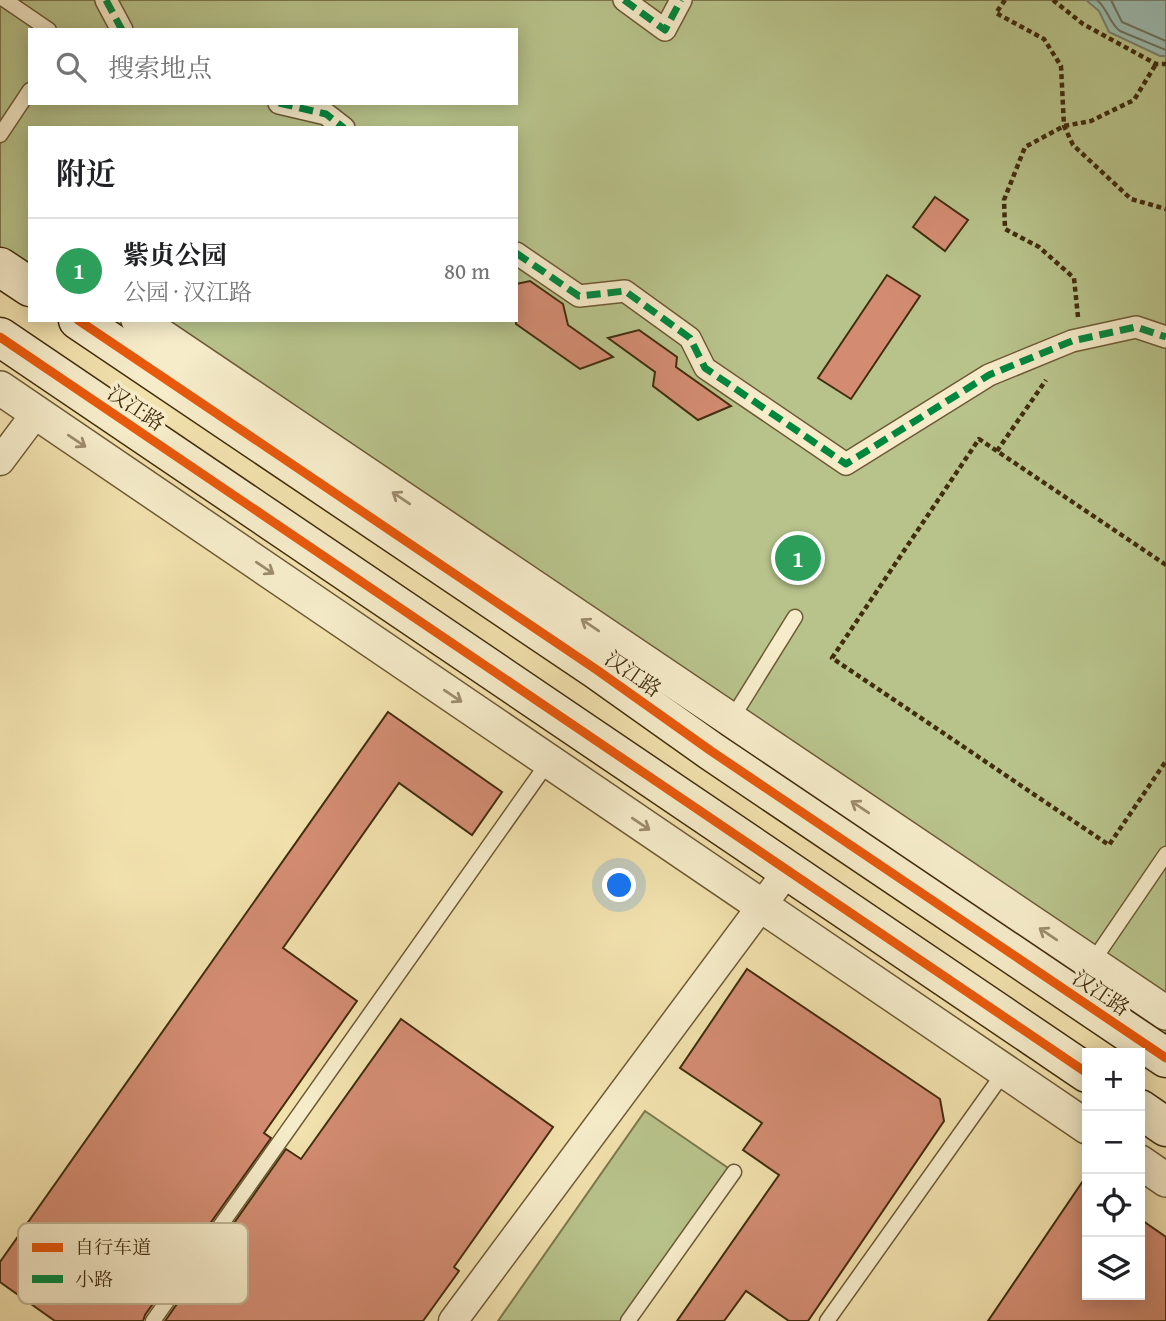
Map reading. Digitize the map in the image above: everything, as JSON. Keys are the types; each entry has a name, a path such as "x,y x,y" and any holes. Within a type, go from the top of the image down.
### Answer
{"main road":[{"path":"0,267 28,286"},
{"name":"汉江路","path":"81,322 586,662 721,735 1082,979 1166,1058"},
{"name":"汉江路","path":"0,337 1082,1070"},
{"path":"1143,1111 1166,1127"}],"street":[{"path":"106,0 121,28"},
{"path":"624,0 665,30 681,0"},
{"path":"288,105 326,114 341,126"},
{"path":"518,254 579,296 625,291 690,338 705,368 846,464 989,375 1072,341 1136,327 1166,337"},
{"path":"141,322 721,735"},
{"path":"0,388 1082,1124"},
{"path":"0,461 36,413"},
{"path":"453,1321 789,869"},
{"path":"1082,979 1166,1013"},
{"path":"1145,1165 1166,1180"}],"lane":[{"path":"5,0 46,28"},
{"path":"0,135 5,116 28,92"},
{"path":"721,735 796,618"},
{"path":"222,1223 549,761"},
{"path":"1082,979 1166,854"},
{"path":"827,1321 1005,1071"},
{"path":"628,1321 734,1172"},
{"path":"153,1321 165,1304"}],"path":[{"path":"1005,0 996,13 1044,39 1061,66 1064,126 1073,145 1131,199 1166,209"},
{"path":"1052,0 1083,24 1156,64 1166,64"},
{"path":"997,451 1072,341 1078,318 1074,278 1039,247 1004,229 1004,200 1025,147 1064,126 1091,121 1134,100 1156,64"},
{"path":"1166,565 979,439 832,658 1109,845 1166,761"}],"green space":[{"path":"0,0 1166,0 1166,1055 81,322 518,322 518,126 28,126 28,286 0,267"},
{"path":"645,1111 734,1172 628,1321 498,1321"}],"water":[{"path":"1086,0 1166,0 1166,56 1160,56 1109,32 1099,11"}],"building":[{"path":"935,197 968,220 945,251 913,227"},
{"path":"887,275 920,296 851,399 818,378"},
{"path":"530,281 563,304 568,325 613,357 580,369 516,324 518,284"},
{"path":"639,330 677,357 676,367 731,406 698,420 653,386 655,372 608,338"},
{"path":"388,712 502,792 472,835 399,783 283,948 357,1001 264,1133 271,1138 210,1223 28,1223"},
{"path":"747,969 940,1099 944,1121 808,1321 789,1321 746,1291 724,1321 677,1321 779,1175 743,1150 762,1123 680,1068"},
{"path":"401,1019 553,1127 454,1267 459,1271 423,1321 165,1321 177,1304 248,1304 248,1223 234,1223 286,1149 301,1159"},
{"path":"1082,1182 1082,1300 1145,1300 1145,1222 1166,1237 1166,1321 988,1321"},
{"path":"18,1236 18,1295 0,1282 0,1262"},
{"path":"31,1304 153,1304 143,1321 55,1321"}],"marked path":[{"path":"106,0 121,28"},
{"path":"624,0 665,30 681,0"},
{"path":"288,105 326,114 341,126"},
{"path":"518,254 579,296 625,291 690,338 705,368 846,464 989,375 1072,341 1136,327 1166,337"}],"cycle path":[{"path":"81,322 1166,1058"},
{"path":"0,337 1082,1070"}],"place":[{"name":"紫贞公园","path":"798,558"}]}
